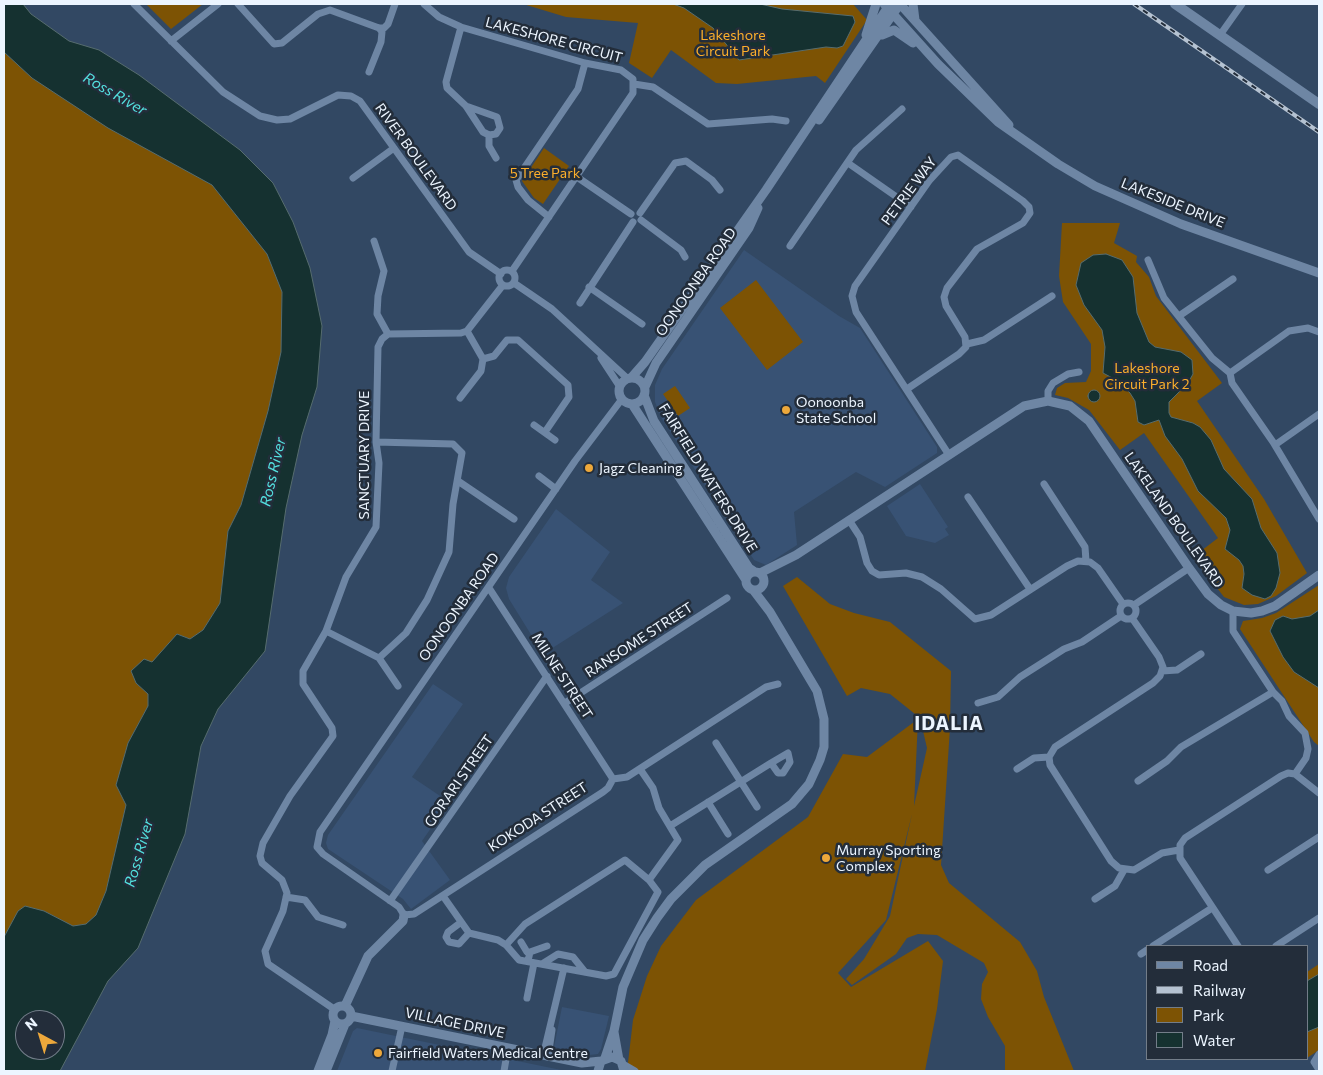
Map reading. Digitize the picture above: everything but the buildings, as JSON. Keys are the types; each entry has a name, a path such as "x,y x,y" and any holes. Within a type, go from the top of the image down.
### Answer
{"main road":[{"path":"1175,4 1319,104"}],"street":[{"name":"RIVER BOULEVARD","path":"134,4 223,92 260,116 277,120 290,119 304,114 331,97 350,96 360,101 469,252 501,274"},
{"path":"171,42 218,4"},
{"path":"238,4 274,44 282,43 318,14 330,10 379,28 382,32 381,42 369,72"},
{"path":"379,28 388,24 396,4"},
{"name":"LAKESHORE CIRCUIT","path":"424,4 439,17 460,27 585,63 626,72 634,84"},
{"path":"852,62 866,34 876,4"},
{"name":"OONOONBA ROAD","path":"630,378 646,362 766,190 889,7 900,4"},
{"name":"LAKESIDE DRIVE","path":"900,4 1025,141"},
{"path":"912,4 916,22"},
{"path":"1220,35 1242,4"},
{"name":"OONOONBA ROAD","path":"784,163 812,130 876,41 889,7"},
{"name":"LAKESIDE DRIVE","path":"889,7 938,64 998,122 1095,186 1181,224 1319,273"},
{"path":"460,27 446,82 451,93 466,106 483,132 489,135 496,134 500,128 498,117 466,106"},
{"path":"876,41 885,32 894,30 906,37 938,64"},
{"path":"549,217 528,200 518,187 516,180 575,94 585,63"},
{"path":"512,272 634,93 634,84 653,87 708,124 772,119 786,121"},
{"path":"790,246 861,145 902,109"},
{"path":"489,135 489,146 496,158"},
{"path":"353,178 394,148"},
{"name":"PETRIE WAY","path":"949,455 856,312 852,296 855,286 934,174 956,154 970,162 1029,207 1030,214 1027,220 977,249 947,288 944,297 946,306 964,335 967,344"},
{"path":"580,303 633,222 636,223 641,216 675,163 686,161 712,180 720,190"},
{"path":"848,163 911,207"},
{"path":"577,178 631,214 633,222"},
{"name":"OONOONBA ROAD","path":"644,391 656,363 749,228 766,190"},
{"path":"631,214 634,211 641,216 681,250 685,257"},
{"path":"374,241 384,270 378,296 378,314 388,334 461,333 467,331 503,285"},
{"path":"1148,260 1161,293 1212,358 1220,367 1230,372"},
{"path":"503,285 499,278 501,274 504,271 512,272"},
{"path":"512,272 515,278 514,283"},
{"path":"1179,316 1233,279"},
{"path":"503,285 510,286 514,283"},
{"path":"514,283 552,309 596,351 630,378 640,380 644,391 640,402 632,404 622,399 620,387 596,351"},
{"path":"589,287 642,324"},
{"path":"907,389 959,354 967,344 984,340 1052,296"},
{"path":"1230,372 1288,332 1308,328 1319,332"},
{"path":"460,398 481,371 483,359 467,331"},
{"name":"SANCTUARY DRIVE","path":"286,897 282,880 262,863 260,856 262,843 290,796 333,736 332,728 303,684 304,671 326,631 346,577 376,527 379,463 376,442 378,347 382,339 388,334"},
{"path":"483,359 494,356 507,340 518,340 568,385 569,397 545,432"},
{"path":"1048,401 1048,391 1053,384 1068,374 1080,372"},
{"path":"1230,372 1232,383 1317,509 1319,519"},
{"path":"620,387 630,378"},
{"name":"FAIRFIELD WATERS DRIVE","path":"644,391 654,421 749,568 761,578 770,612"},
{"name":"OONOONBA ROAD","path":"390,901 323,854 317,841 320,832 556,489 622,399"},
{"name":"LAKELAND BOULEVARD","path":"761,578 1024,406 1048,401 1070,406 1089,421 1189,568 1213,600 1233,611 1251,613 1268,609 1319,575"},
{"name":"FAIRFIELD WATERS DRIVE","path":"596,1071 603,1060 614,1032 616,1011 631,964 643,940 671,899 705,865 792,804 809,784 824,747 821,704 813,683 770,612 754,591 747,586 746,580 632,404"},
{"path":"1275,445 1319,414"},
{"path":"534,425 555,440"},
{"path":"376,442 453,444 462,454 453,504 448,552 427,600 406,633 379,658"},
{"path":"539,476 556,489"},
{"path":"458,481 514,519"},
{"path":"1044,484 1085,548 1086,561"},
{"path":"968,497 1030,590"},
{"path":"849,520 860,537 866,563 872,571 879,575 906,573 922,577 941,589 975,619 991,615 1073,562 1086,561 1098,568 1123,604"},
{"path":"1134,605 1189,568"},
{"path":"746,580 748,576 761,578 760,590 754,591"},
{"name":"MILNE STREET","path":"489,588 613,779"},
{"name":"RANSOME STREET","path":"565,703 727,598"},
{"path":"1121,616 1120,608 1123,604 1130,602 1136,610 1132,618"},
{"path":"1233,611 1233,631 1307,740 1308,754 1295,774"},
{"path":"1121,616 1125,619 1132,618"},
{"path":"978,703 998,697 1020,677 1064,649 1082,642 1121,616"},
{"path":"1132,618 1159,657 1162,672"},
{"path":"326,631 379,658 398,686"},
{"path":"1179,850 1167,850 1134,870 1124,870 1111,861 1051,770 1049,757 1055,747 1154,683 1162,672 1177,670 1201,654"},
{"name":"GORARI STREET","path":"390,901 547,676"},
{"name":"KOKODA STREET","path":"404,915 414,914 603,792 608,788 613,779 625,778 766,688 778,684"},
{"path":"1138,781 1167,761 1181,747 1273,692"},
{"path":"716,743 757,807"},
{"path":"1017,769 1034,758 1049,757"},
{"path":"670,826 771,763"},
{"path":"640,769 653,788 658,808 678,840 649,880"},
{"path":"1237,945 1180,858 1179,850 1185,838 1285,774 1295,774 1319,793"},
{"path":"708,802 728,834"},
{"path":"1268,870 1319,837"},
{"path":"443,896 460,923 469,933 498,940 506,945 517,958 606,976 614,974 658,892 649,880 625,860 525,924 506,945"},
{"path":"1094,899 1115,886 1124,870"},
{"path":"334,1009 274,970 265,958 267,944 283,911 286,897 305,900 318,916 343,925"},
{"path":"345,1006 368,956 402,921 404,915 390,901"},
{"path":"1155,945 1212,908"},
{"path":"1278,945 1319,918"},
{"path":"460,923 448,932 447,940 452,944 459,944 469,933"},
{"path":"521,942 530,952 531,962 527,998"},
{"path":"530,952 547,946"},
{"path":"542,964 558,954 573,957 585,972"},
{"path":"545,1056 552,1041 552,1024 564,968"},
{"path":"339,1006 345,1006 350,1010 348,1020 324,1071 335,1021 332,1015 334,1009 339,1006"},
{"path":"335,1021 348,1020"},
{"name":"VILLAGE DRIVE","path":"348,1020 402,1026 582,1063 612,1057 622,1065"},
{"path":"392,1071 402,1026"},
{"name":"FAIRFIELD WATERS DRIVE","path":"614,1032 622,1065"},
{"path":"504,1071 508,1048"},
{"path":"1319,1054 1314,1062 1319,1070"},
{"name":"VILLAGE DRIVE","path":"582,1063 596,1071"},
{"path":"622,1065 635,1071"}],"shaded area":[{"name":"Oonoonba State School","path":"744,250 839,316 860,328 937,447 937,453 885,487 856,472 794,512 797,545 766,565 754,560 662,419 655,402 655,385 662,369"},
{"path":"920,484 948,527 945,529 949,535 935,543 906,536 887,506"},
{"path":"556,509 610,552 591,580 623,603 543,654 509,599 506,588 509,577"},
{"path":"433,684 463,704 412,777 449,802 422,841 450,880 411,909 403,899 328,849 326,843 328,835"},
{"path":"562,1007 609,1016 598,1054 589,1055 554,1047"},
{"path":"357,1028 566,1071 337,1071 353,1031"}],"green space":[{"path":"146,4 203,4 171,29"},
{"name":"Lakeshore Circuit Park","path":"523,4 853,4 867,20 825,83 816,76 737,84 716,83 671,50 652,78 629,63 638,23 566,17"},
{"path":"4,52 32,78 212,185 267,254 282,292 281,352 268,411 241,505 228,531 220,603 203,630 190,639 177,634 136,683 148,694 148,706 128,743 126,805 106,891 96,915 86,924 73,926 44,911 10,929 4,937"},
{"name":"5 Tree Park","path":"544,148 569,166 543,204 534,198 522,181"},
{"name":"Lakeshore Circuit Park 2","path":"1062,223 1120,223 1114,243 1137,256 1136,262 1149,277 1156,296 1222,383 1197,401 1264,499 1307,573 1276,596 1258,604 1244,605 1224,597 1193,557 1218,538 1144,433 1120,450 1089,410 1068,398 1055,395 1057,388 1065,383 1086,382 1091,371 1091,344 1063,302 1059,276"},
{"path":"756,280 803,342 767,370 720,308"},
{"path":"675,386 690,408 678,416 663,394"},
{"name":"Murray Sporting Complex","path":"797,577 830,604 854,613 890,622 951,671 950,728 941,865 949,883 1020,942 1037,971 1044,997 1074,1071 1005,1071 1005,1046 988,1017 981,999 982,984 988,972 984,963 937,935 918,934 907,938 896,954 852,985 846,979 864,959 890,916 912,814 886,920 838,973 851,987 928,941 943,961 937,1009 925,1071 627,1071 633,1020 647,976 661,946 696,900 808,817 843,754 867,757 918,719 914,806 927,748 920,718 890,694 861,688 847,696 783,586"},
{"path":"1319,585 1319,746 1314,742 1240,629 1243,621 1262,618 1276,613"},
{"path":"1319,964 1319,1050 1308,1057 1308,971"}],"water":[{"name":"Ross River","path":"4,4 23,4 31,14 69,41 99,50 139,75 240,150 273,183 293,222 310,268 322,326 317,387 302,435 286,508 265,651 218,709 201,746 185,834 138,948 108,981 60,1071 4,1071 4,937 18,911 25,906 44,911 73,926 86,924 96,915 106,891 126,805 116,785 128,743 148,706 148,694 136,683 131,671 144,659 152,662 177,634 190,639 203,630 220,603 228,531 241,505 268,411 281,352 282,292 267,254 212,185 108,128 32,78 4,52"},
{"path":"673,4 760,4 782,9 853,16 855,22 843,46 837,48 826,47 739,60 713,28 684,8"},
{"path":"1106,254 1122,260 1133,277 1137,313 1149,342 1155,347 1181,352 1192,360 1193,374 1188,383 1169,402 1169,413 1171,417 1200,427 1211,440 1224,469 1252,499 1261,528 1277,553 1280,573 1276,588 1271,596 1265,599 1252,595 1242,588 1243,566 1239,560 1225,549 1230,530 1226,518 1198,491 1182,459 1165,436 1159,420 1144,425 1138,422 1135,401 1130,393 1118,381 1103,373 1105,347 1102,330 1084,305 1076,285 1081,263 1093,255"},
{"path":"1092,390 1096,390 1100,396 1096,402 1092,402 1088,398 1088,394"},
{"path":"1319,610 1319,688 1294,672 1283,657 1270,631 1275,620 1283,616 1292,619 1310,616"},
{"path":"1319,974 1319,1027 1308,1032 1308,980"}],"railway":[{"path":"1134,4 1319,132"}],"place":[{"name":"Oonoonba State School","path":"786,410"},
{"name":"Jagz Cleaning","path":"589,468"},
{"name":"Murray Sporting Complex","path":"826,858"},
{"name":"Fairfield Waters Medical Centre","path":"378,1053"}],"district":[{"name":"IDALIA","path":"949,724"}]}
